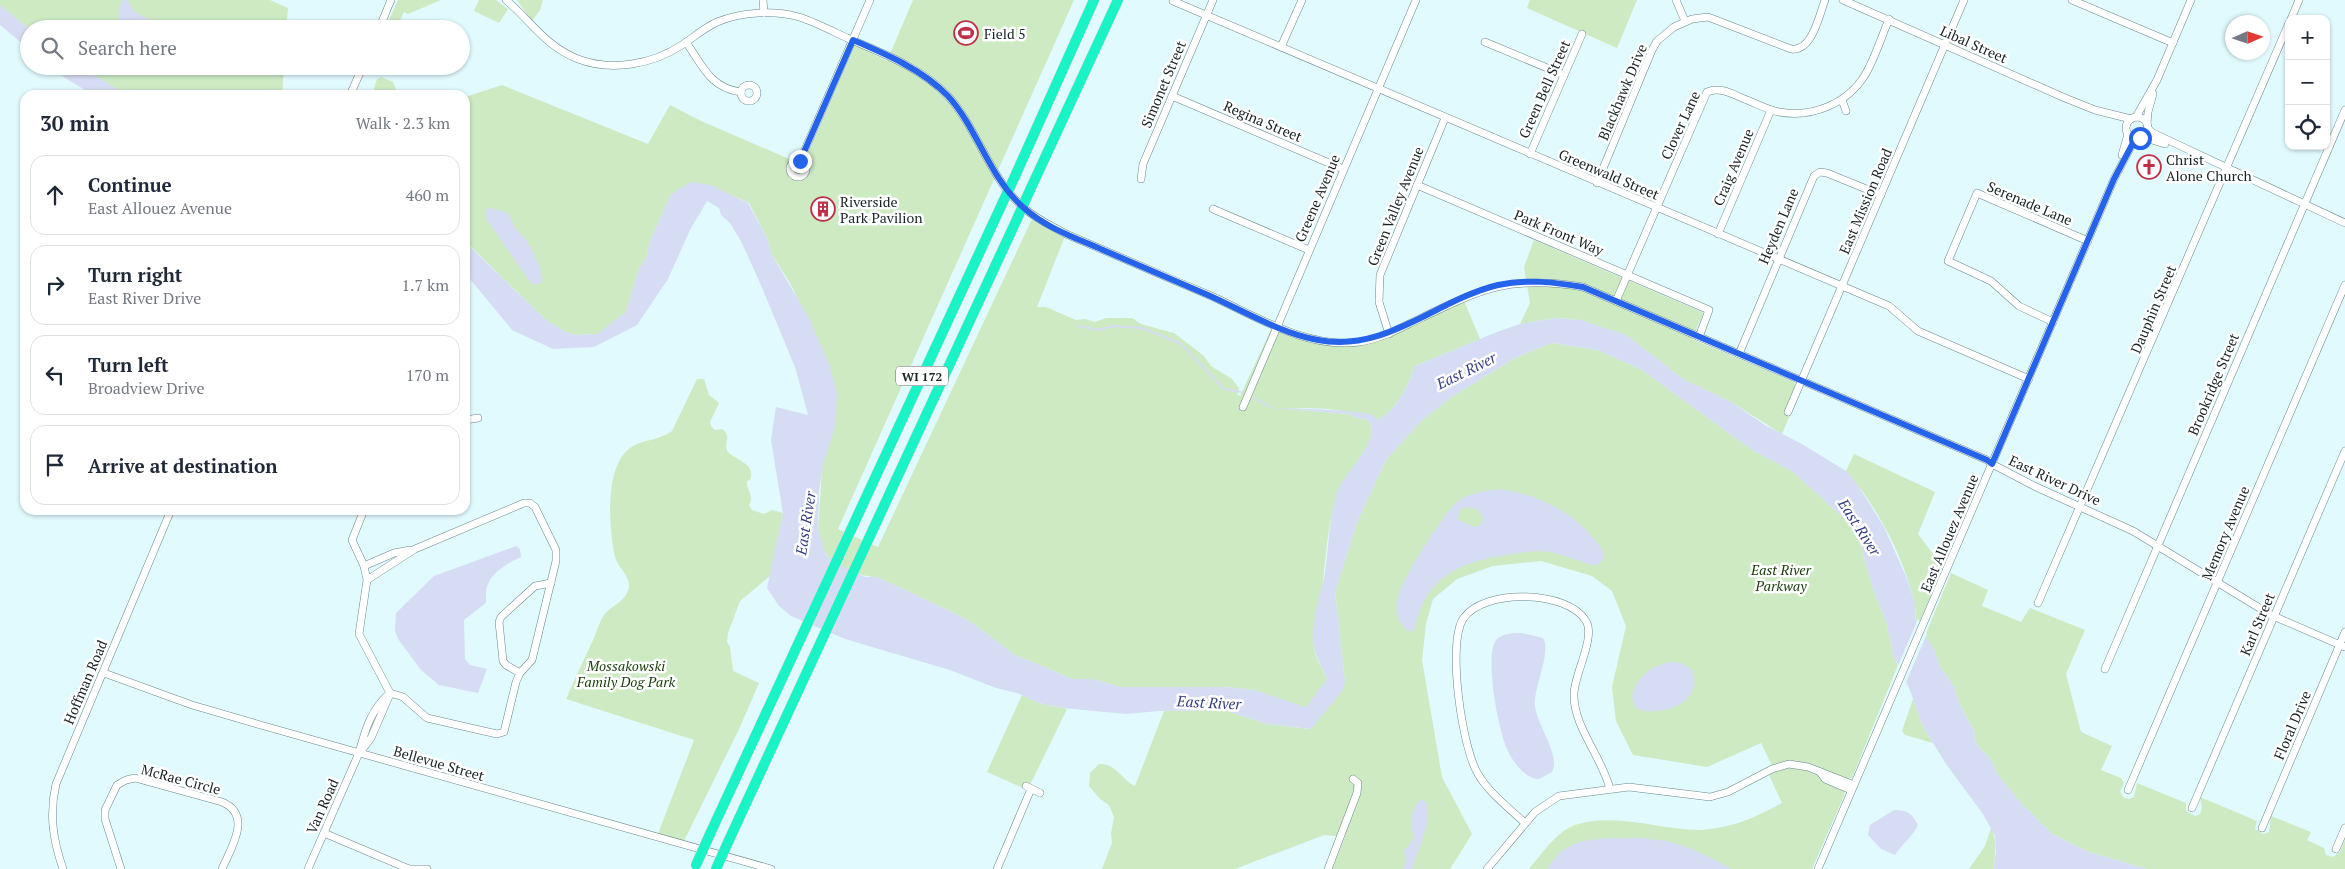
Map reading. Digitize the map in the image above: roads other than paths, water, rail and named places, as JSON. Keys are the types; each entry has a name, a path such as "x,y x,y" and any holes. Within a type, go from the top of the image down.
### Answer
{"highway":[{"name":"WI 172","path":"695,867 1016,174 1094,0"},
{"name":"WI 172","path":"716,869 1118,0"}],"street":[{"path":"383,20 391,0"},
{"name":"East River Drive","path":"506,0 519,11 542,38 578,59 614,65 648,61 661,57 702,30 734,17 776,13 798,17 853,40 910,67 943,92 959,112 998,176 1014,197 1031,213 1066,234 1276,326 1318,340 1340,343 1359,342 1389,334 1478,292 1517,282 1537,281 1583,287 1987,460 2034,486 2133,531 2274,616 2342,646"},
{"path":"763,0 764,14"},
{"path":"800,161 870,0"},
{"name":"Simonet Street","path":"1141,179 1142,164 1212,0"},
{"path":"1281,47 1302,0"},
{"name":"Greene Avenue","path":"1243,407 1416,0"},
{"path":"1676,0 1685,21"},
{"name":"Blackhawk Drive","path":"1597,183 1652,50 1666,33 1685,21 1700,17 1715,18 1797,50 1804,47 1808,41 1826,0"},
{"name":"Libal Street","path":"1843,0 2095,110 2116,120 2127,132"},
{"name":"East Mission Road","path":"1788,412 1964,0"},
{"path":"2072,0 2173,43"},
{"path":"2140,138 2147,126 2148,112 2158,80 2192,0"},
{"path":"2293,15 2299,0"},
{"name":"Greenwald Street","path":"1173,1 1889,306 1918,331 1931,338 2028,379"},
{"name":"Clover Lane","path":"1616,301 1708,92 1722,90 1771,110 1788,113 1810,112 1842,100 1864,76 1889,19"},
{"name":"Dauphin Street","path":"2038,603 2285,33"},
{"name":"Green Bell Street","path":"1530,154 1582,34"},
{"path":"686,42 714,81 725,89 741,92"},
{"path":"1484,42 1564,75"},
{"path":"352,90 359,75"},
{"path":"2158,80 2127,124 2127,132 2140,138 2192,153"},
{"name":"Regina Street","path":"1172,96 1343,169"},
{"path":"1842,100 1846,111"},
{"name":"Craig Avenue","path":"1718,234 1771,110"},
{"name":"Libal Street","path":"2095,110 2133,118"},
{"name":"Brookridge Street","path":"2105,669 2345,110"},
{"name":"Green Valley Avenue","path":"1389,334 1379,302 1380,275 1446,118"},
{"path":"2133,118 2142,119 2152,133 2192,153 2345,223"},
{"name":"East Allouez Avenue","path":"1818,869 2114,179 2125,148 2127,132"},
{"name":"East Allouez Avenue","path":"2114,179 2133,143 2140,138"},
{"name":"Heyden Lane","path":"1738,354 1812,178 1823,172 1880,195"},
{"name":"Park Front Way","path":"1417,185 1709,310 1698,337"},
{"name":"Serenade Lane","path":"2053,322 2019,306 1991,281 1948,261 1955,244 1977,194 2088,241"},
{"path":"1213,209 1309,250"},
{"name":"Memory Avenue","path":"2128,790 2345,285"},
{"path":"470,419 478,418"},
{"name":"Karl Street","path":"2192,808 2345,451"},
{"path":"362,515 352,540 364,566 367,580 360,634 390,693 403,697 427,718 497,734 504,732 516,682 520,673 532,660 556,561 556,550 535,508 530,503 524,503 415,548 394,553 364,566"},
{"name":"Hoffman Road","path":"63,869 53,834 52,815 54,794 61,768 104,673 169,515"},
{"path":"367,580 415,548"},
{"path":"520,673 506,665 503,661 499,622 504,614 535,586 551,583"},
{"path":"1525,823 1481,779 1474,767 1467,744 1457,681 1457,639 1460,625 1467,614 1482,604 1503,598 1533,595 1561,604 1585,619 1588,624 1589,635 1575,682 1574,704 1579,721 1604,768 1610,789"},
{"name":"Floral Drive","path":"2262,828 2342,646 2345,632"},
{"name":"Bellevue Street","path":"104,673 192,705 771,869"},
{"name":"Van Road","path":"308,869 359,753 363,735 374,710 390,693"},
{"path":"1487,869 1525,823 1540,808 1555,798 1610,789 1634,788 1706,797 1728,792 1783,765 1801,765 1820,772 1825,779 1853,787"},
{"name":"McRae Circle","path":"122,869 105,819 106,810 117,785 135,778 222,802 232,808 238,818 239,827 222,869"},
{"path":"1328,869 1357,793 1358,783 1353,779"},
{"path":"997,869 1028,787 1040,793"},
{"path":"2336,849 2345,828"},
{"path":"324,833 410,869 427,869"}],"water":[{"path":"123,0 128,0 135,11 150,20 120,20 119,11"},
{"path":"0,5 20,22 20,42 0,25"},
{"path":"61,75 94,75 119,90 85,90"},
{"name":"East River","path":"691,182 711,185 748,203 767,238 772,255 809,318 829,364 837,393 835,427 823,465 819,491 818,530 826,555 844,567 865,577 877,577 952,612 975,625 1015,655 1073,679 1093,679 1120,687 1226,687 1253,690 1306,707 1327,679 1315,651 1313,628 1325,572 1334,502 1341,484 1367,446 1371,437 1371,428 1368,420 1353,417 1351,414 1272,408 1359,412 1371,414 1377,420 1390,411 1401,397 1415,366 1520,324 1556,318 1581,320 1626,335 1683,379 1731,402 1765,425 1800,443 1846,471 1857,484 1884,527 1908,581 1915,604 1915,619 1935,651 1939,665 1953,685 1960,705 1973,729 1977,745 1992,761 1997,774 2021,803 2052,834 2089,852 2147,869 1993,869 1996,852 1995,836 1983,814 1946,764 1922,725 1910,690 1893,655 1887,624 1873,589 1860,543 1848,522 1792,471 1752,450 1642,370 1598,350 1551,343 1513,359 1450,398 1420,422 1386,460 1358,520 1335,592 1345,683 1343,690 1311,729 1267,724 1224,710 1159,711 1126,714 1063,708 1039,703 1017,693 996,688 950,670 845,639 791,616 779,606 767,588 783,513 771,440 776,407 808,415 795,367 760,283 742,243 730,223 721,215 719,208 707,201 690,230 668,279 637,325 594,347 553,349 512,330 470,279 470,247 545,319 565,332 576,335 597,334 626,312 639,268 647,256 650,241 671,194"},
{"path":"488,208 504,211 509,215 515,228 527,241 540,267 542,282 536,285 531,283 487,220 485,212"},
{"path":"1499,489 1539,499 1564,512 1585,529 1600,546 1604,559 1597,565 1593,565 1554,553 1537,551 1511,554 1474,562 1459,568 1435,585 1426,597 1419,612 1415,630 1408,631 1399,620 1397,602 1401,588 1423,548 1450,510 1461,499 1482,491","holes":["1466,507 1479,510 1483,519 1481,524 1474,527 1457,519 1460,510"]},
{"path":"516,546 520,549 521,557 494,574 487,587 486,603 464,620 465,659 470,665 487,669 478,693 439,685 421,670 398,639 395,631 396,613 434,576"},
{"path":"1512,633 1522,633 1543,638 1545,644 1544,661 1535,706 1551,749 1554,765 1552,772 1539,779 1524,773 1509,754 1500,727 1492,676 1493,647 1497,639"},
{"path":"1670,662 1682,663 1692,670 1694,681 1692,691 1687,698 1670,708 1660,711 1639,710 1634,705 1633,693 1635,687 1644,675 1654,667"},
{"path":"1421,799 1425,801 1428,807 1427,824 1412,869 1403,869 1406,861 1404,851 1414,838 1411,823 1413,812"},
{"path":"1894,810 1909,813 1918,825 1895,855 1881,849 1868,835 1870,825"},
{"path":"1637,838 1664,841 1687,847 1732,869 1547,869 1562,851 1581,842 1600,839"}],"waterway":[{"path":"1079,326 1100,330 1111,326 1142,328 1181,344 1224,389 1241,392"},
{"path":"1254,398 1272,408"}],"place":[{"name":"Field 5","path":"966,33"},
{"name":"Christ Alone Church","path":"2149,167"},
{"name":"Riverside Park Pavilion","path":"823,209"}],"park label":[{"name":"East River Parkway","path":"1781,578"},
{"name":"Mossakowski Family Dog Park","path":"626,674"}]}
